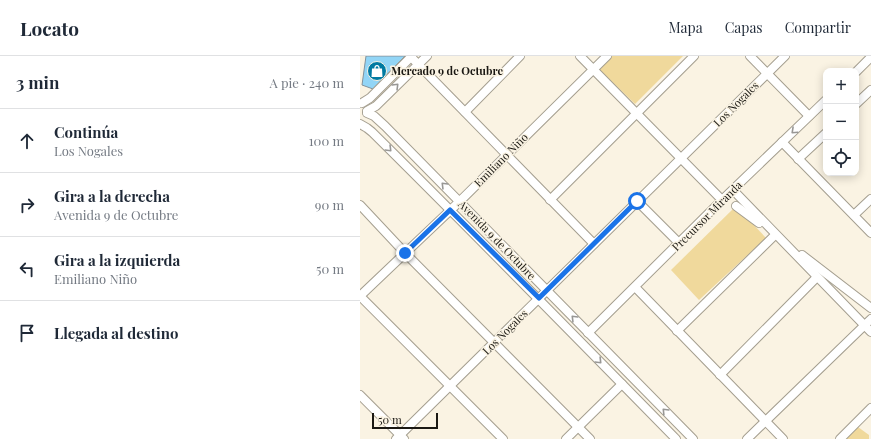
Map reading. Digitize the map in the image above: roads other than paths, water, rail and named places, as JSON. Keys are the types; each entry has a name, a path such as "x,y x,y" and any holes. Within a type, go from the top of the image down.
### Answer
{"street":[{"path":"361,103 370,98 412,56 464,112 594,244"},
{"path":"360,123 364,119 367,112 376,106 427,56"},
{"path":"464,112 520,56"},
{"path":"580,56 722,200"},
{"name":"Emiliano Niño","path":"360,296 460,201 607,56"},
{"path":"550,200 694,56"},
{"path":"750,56 809,116"},
{"name":"Los Nogales","path":"400,438 450,386 785,56"},
{"path":"859,69 871,57"},
{"path":"859,101 871,90"},
{"name":"Avenida 9 de Octubre","path":"361,103 364,105 367,112 379,120 460,201 693,439"},
{"name":"Precursor Miranda","path":"588,333 722,200 823,103"},
{"name":"Avenida 9 de Octubre","path":"360,123 372,132 539,298 676,439"},
{"path":"798,159 823,136"},
{"path":"782,142 871,233"},
{"path":"733,190 871,332"},
{"path":"854,215 871,199"},
{"path":"637,201 679,243"},
{"path":"360,205 405,253 590,439"},
{"path":"736,206 871,308"},
{"path":"677,330 776,234"},
{"path":"720,375 817,277"},
{"path":"635,287 783,439"},
{"path":"360,296 503,439"},
{"path":"747,439 871,318"},
{"path":"566,439 622,384"},
{"path":"360,395 400,438"},
{"path":"840,439 871,408"}],"place":[{"name":"Mercado 9 de Octubre","path":"377,71"}]}
